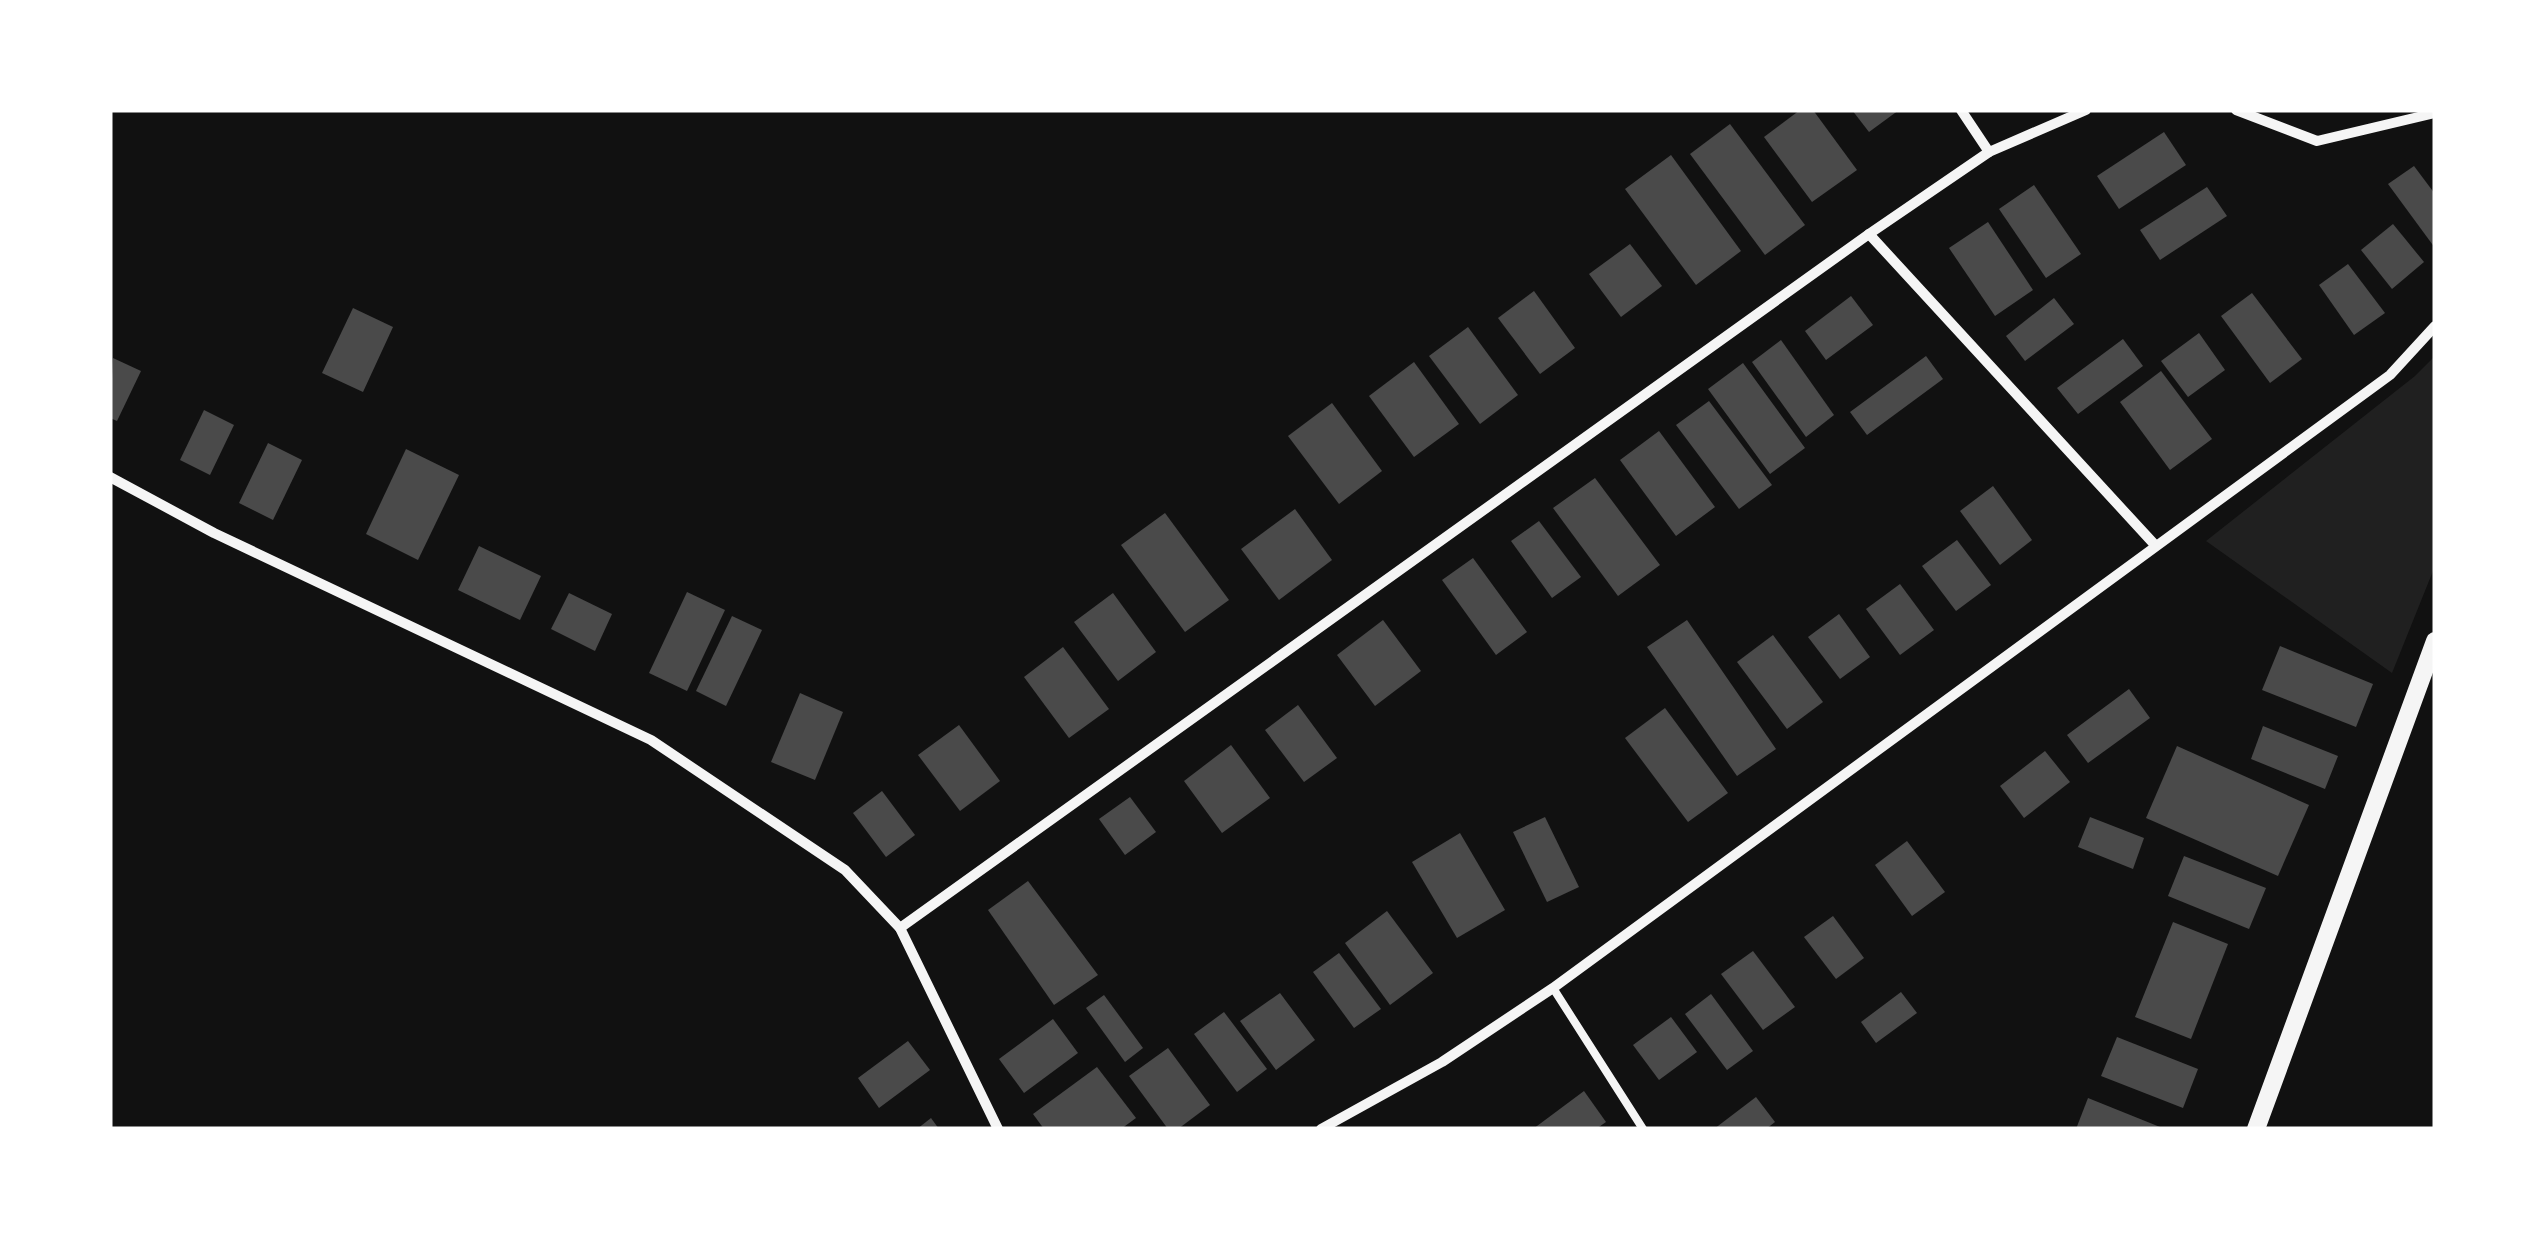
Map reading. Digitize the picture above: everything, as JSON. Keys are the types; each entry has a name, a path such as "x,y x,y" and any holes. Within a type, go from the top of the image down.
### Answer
{"street":[{"path":"1961,110 1989,152"},
{"path":"900,928 1868,234 1989,152 2086,110"},
{"path":"2236,110 2316,142 2435,114"},
{"path":"1868,234 2155,545"},
{"path":"1321,1129 1442,1062 1553,988 2390,375 2435,326"},
{"path":"110,476 214,533 651,740 845,870 900,928 998,1129"},
{"path":"2256,1129 2435,641"}],"lane":[{"path":"1553,988 1643,1129"}],"shaded area":[{"path":"2435,356 2435,566 2392,673 2206,541"}],"building":[{"path":"1800,110 1813,110 1857,170 1812,202 1764,137"},
{"path":"1852,110 1899,110 1869,132"},
{"path":"1730,124 1805,225 1765,255 1690,154"},
{"path":"2164,132 2186,165 2119,209 2097,176"},
{"path":"1671,155 1741,251 1696,285 1625,189"},
{"path":"2414,166 2435,194 2435,248 2388,184"},
{"path":"2034,185 2081,254 2046,278 1999,209"},
{"path":"2207,187 2227,216 2160,260 2140,230"},
{"path":"1988,222 2033,290 1995,316 1949,248"},
{"path":"2393,224 2424,262 2392,289 2361,250"},
{"path":"1630,244 1662,286 1621,317 1589,274"},
{"path":"2348,264 2385,313 2354,335 2319,285"},
{"path":"1534,291 1575,348 1540,374 1498,318"},
{"path":"2252,293 2302,359 2270,383 2221,316"},
{"path":"1851,296 1873,325 1826,360 1805,331"},
{"path":"2054,298 2074,324 2025,361 2006,336"},
{"path":"353,308 393,327 363,392 322,373"},
{"path":"1468,327 1518,395 1480,424 1429,356"},
{"path":"2199,333 2225,370 2188,397 2161,361"},
{"path":"2123,339 2143,366 2078,414 2057,388"},
{"path":"1781,340 1834,415 1806,437 1752,362"},
{"path":"1926,356 1943,379 1867,435 1850,412"},
{"path":"113,358 141,371 117,421 110,418"},
{"path":"1414,362 1459,424 1414,457 1369,396"},
{"path":"1743,363 1805,448 1770,474 1708,389"},
{"path":"2161,371 2212,439 2170,470 2120,402"},
{"path":"1709,401 1772,485 1739,509 1676,425"},
{"path":"1332,403 1382,471 1339,504 1288,436"},
{"path":"204,410 234,425 210,475 180,460"},
{"path":"1659,431 1715,507 1676,536 1620,460"},
{"path":"268,443 302,460 273,520 239,503"},
{"path":"406,449 459,475 418,560 366,534"},
{"path":"1595,478 1660,565 1618,596 1553,508"},
{"path":"1993,486 2032,540 2000,565 1960,511"},
{"path":"1295,509 1332,560 1279,600 1241,549"},
{"path":"1165,513 1229,600 1185,632 1121,545"},
{"path":"1539,521 1581,577 1552,598 1511,541"},
{"path":"1957,540 1991,585 1956,611 1922,566"},
{"path":"479,546 541,576 520,620 458,590"},
{"path":"1473,558 1527,632 1496,655 1442,580"},
{"path":"1900,584 1934,630 1900,655 1866,609"},
{"path":"687,592 725,610 687,691 649,673"},
{"path":"569,593 612,614 595,651 551,629"},
{"path":"1113,593 1156,652 1118,681 1074,622"},
{"path":"1839,614 1870,657 1840,679 1808,637"},
{"path":"732,616 762,630 726,706 696,691"},
{"path":"1383,620 1421,671 1375,706 1337,655"},
{"path":"1687,620 1776,749 1737,776 1647,647"},
{"path":"1773,635 1823,702 1787,729 1737,662"},
{"path":"2280,646 2373,684 2356,727 2262,690"},
{"path":"1063,647 1109,709 1069,738 1024,677"},
{"path":"2129,689 2150,718 2088,763 2067,735"},
{"path":"800,693 843,712 815,780 771,762"},
{"path":"1298,705 1337,758 1304,782 1265,730"},
{"path":"1665,708 1728,793 1688,822 1625,738"},
{"path":"959,725 1000,781 960,811 918,755"},
{"path":"2263,726 2338,756 2325,789 2251,759"},
{"path":"1231,745 1270,798 1222,833 1184,781"},
{"path":"2177,746 2309,805 2278,876 2146,818"},
{"path":"2045,751 2070,782 2024,818 2000,786"},
{"path":"882,791 915,835 886,857 853,813"},
{"path":"1130,797 1156,832 1125,855 1099,819"},
{"path":"1545,817 1579,887 1547,902 1513,832"},
{"path":"2090,817 2144,838 2133,869 2078,847"},
{"path":"1460,833 1505,910 1457,938 1412,862"},
{"path":"1907,841 1945,892 1912,916 1875,865"},
{"path":"2184,856 2266,888 2249,929 2168,896"},
{"path":"1028,881 1098,975 1054,1005 988,910"},
{"path":"1387,911 1433,973 1390,1005 1345,943"},
{"path":"1833,916 1864,958 1836,979 1804,937"},
{"path":"2173,922 2228,944 2191,1039 2135,1017"},
{"path":"1753,951 1795,1007 1763,1030 1721,974"},
{"path":"1339,953 1381,1009 1354,1028 1313,972"},
{"path":"1901,992 1917,1013 1876,1043 1861,1022"},
{"path":"1280,993 1315,1040 1276,1070 1240,1021"},
{"path":"1711,994 1753,1051 1727,1070 1685,1014"},
{"path":"1104,995 1143,1048 1125,1062 1086,1008"},
{"path":"1224,1012 1267,1069 1237,1092 1194,1034"},
{"path":"1671,1017 1697,1052 1659,1080 1633,1045"},
{"path":"1053,1019 1078,1053 1024,1093 999,1059"},
{"path":"2117,1037 2198,1069 2183,1108 2101,1076"},
{"path":"908,1041 930,1070 879,1108 858,1078"},
{"path":"1168,1048 1210,1105 1178,1129 1168,1129 1129,1076"},
{"path":"1097,1067 1136,1118 1121,1129 1044,1129 1033,1114"},
{"path":"1584,1091 1606,1122 1596,1129 1533,1129"},
{"path":"1756,1097 1775,1122 1766,1129 1714,1129"},
{"path":"2088,1098 2165,1129 2076,1129"},
{"path":"931,1118 939,1129 917,1129"}]}
